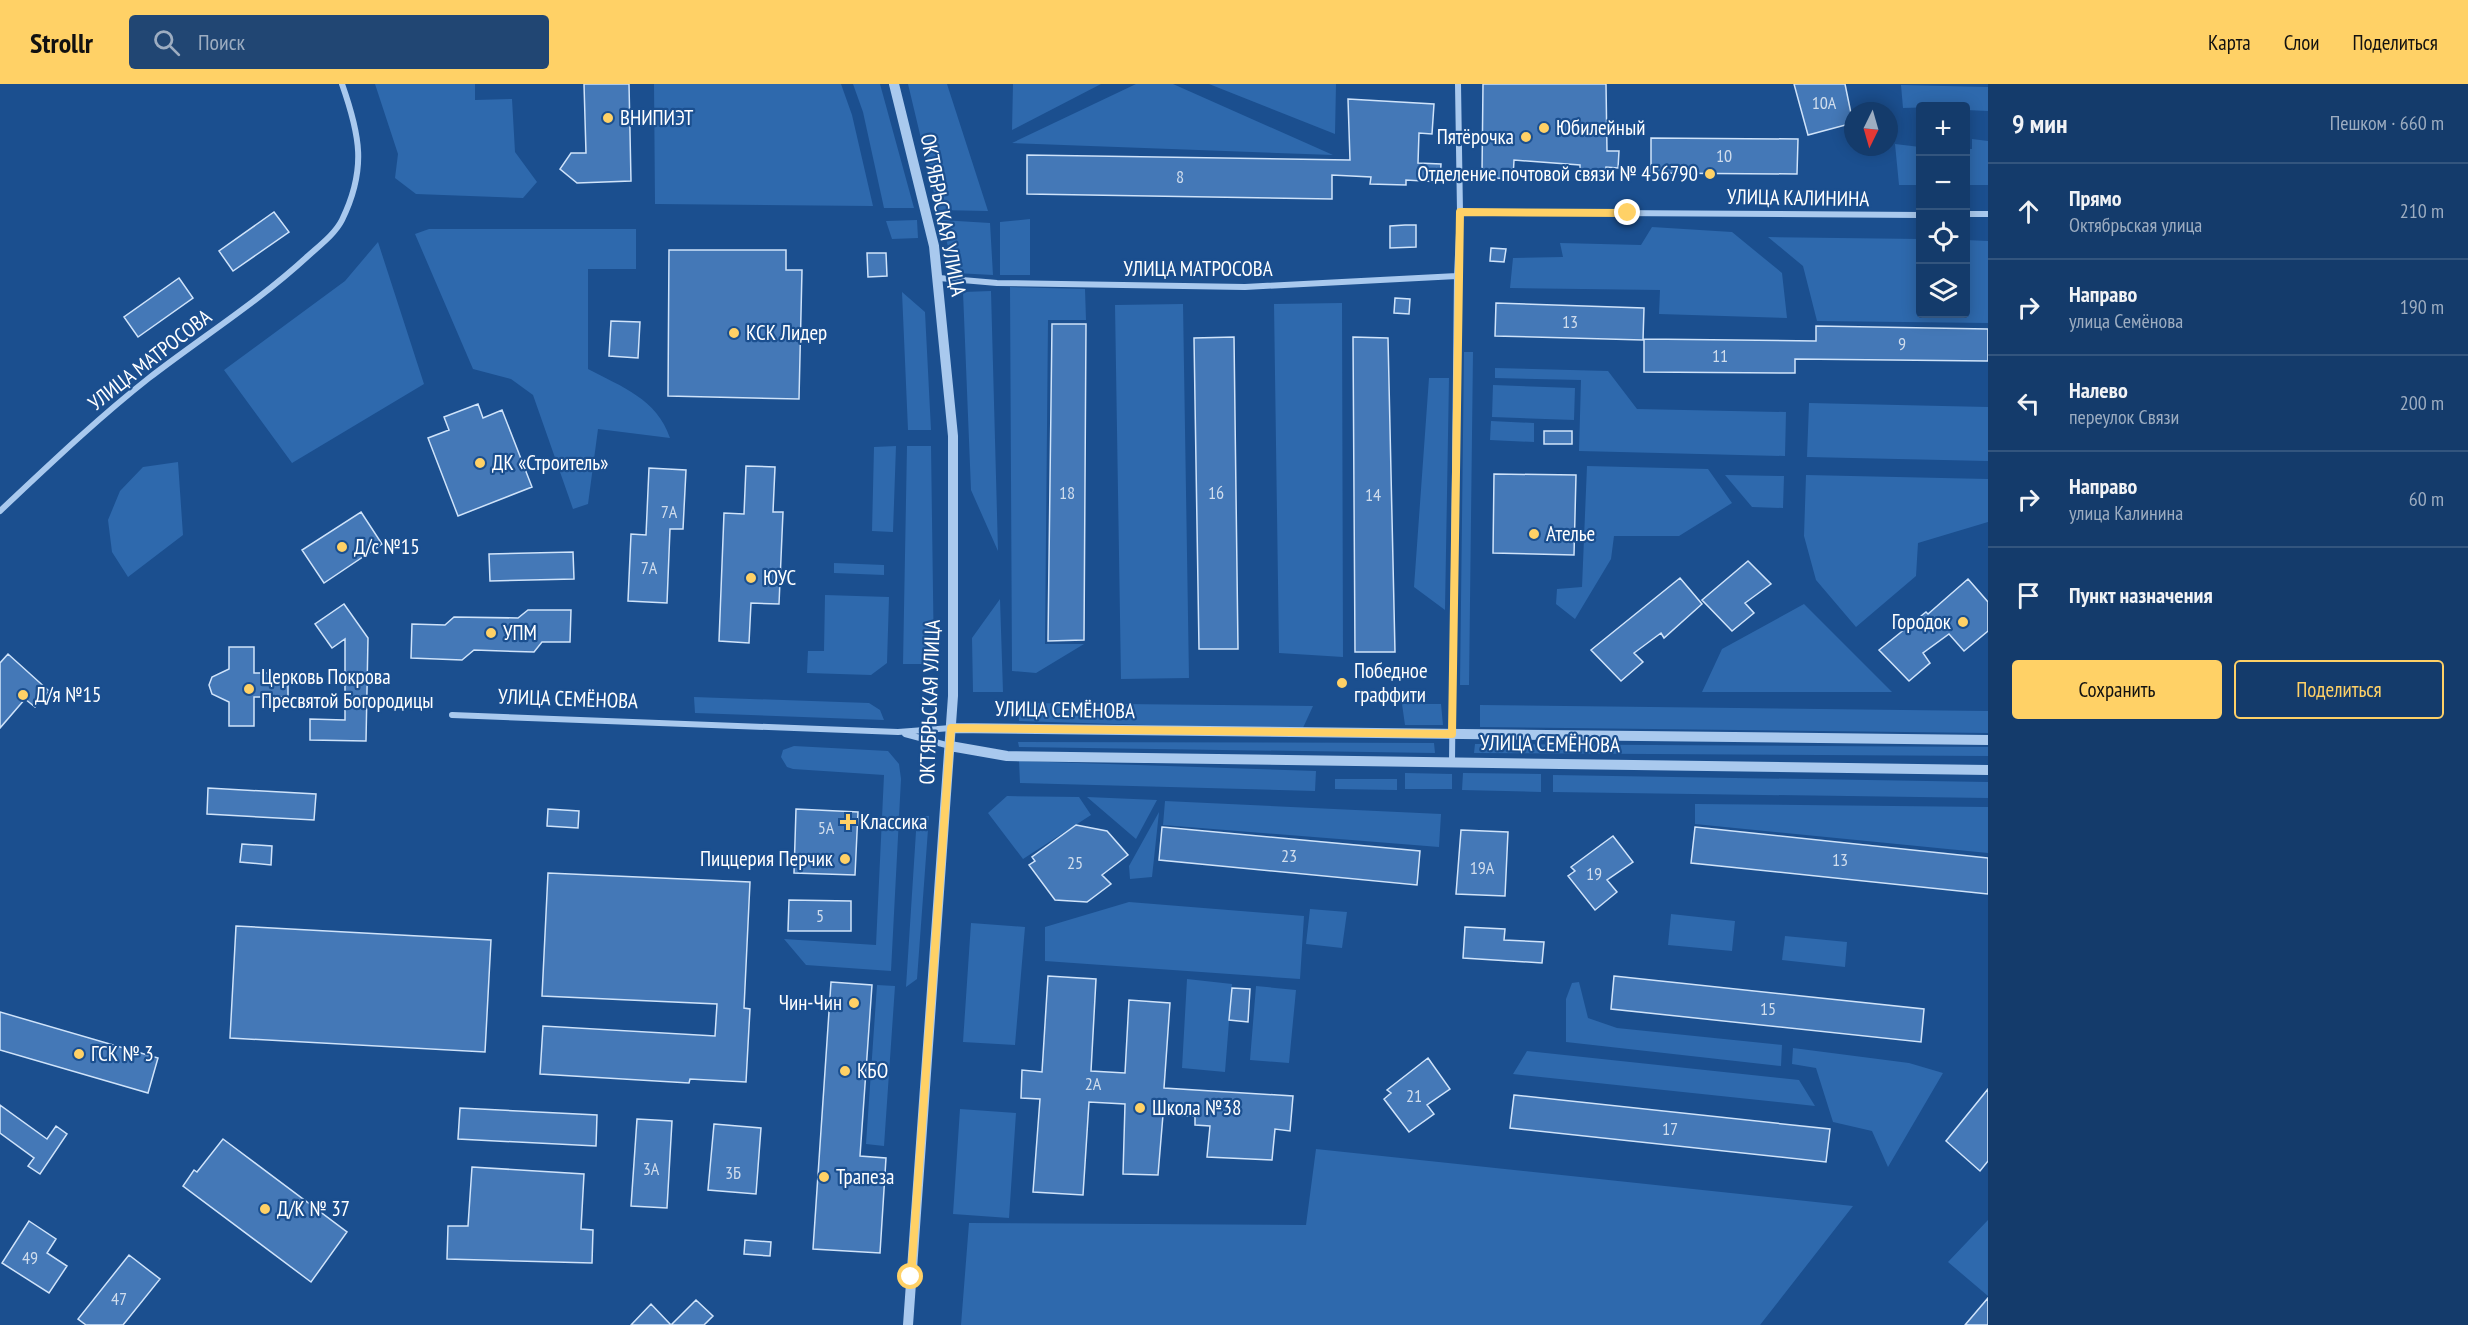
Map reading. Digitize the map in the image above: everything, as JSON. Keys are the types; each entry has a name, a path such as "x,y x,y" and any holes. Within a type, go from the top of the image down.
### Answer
{"street":[{"name":"УЛИЦА МАТРОСОВА","path":"0,511 84,432 151,377 198,344 288,274 341,222 358,172 360,150 352,111 342,84"},
{"name":"ОКТЯБРЬСКАЯ УЛИЦА","path":"894,84 928,214 939,278 953,435 951,728 908,1325"},
{"path":"1452,762 1457,276 1460,212 1458,84"},
{"name":"УЛИЦА КАЛИНИНА","path":"1460,212 1916,215"},
{"path":"1970,214 1988,214"},
{"name":"УЛИЦА МАТРОСОВА","path":"939,278 997,283 1245,287 1457,276"},
{"name":"УЛИЦА СЕМЁНОВА","path":"452,715 898,732 951,728 1988,740"},
{"name":"УЛИЦА СЕМЁНОВА","path":"898,732 950,746 1006,756 1988,770"}],"shaded area":[{"path":"375,84 475,84 475,100 512,99 515,152 537,182 523,198 416,194 395,178 398,154"},
{"path":"654,84 841,84 852,115 873,206 655,204"},
{"path":"853,84 880,84 914,208 884,208 863,112"},
{"path":"908,84 947,84 988,211 938,210"},
{"path":"1013,84 1101,84 1012,130"},
{"path":"1136,84 1173,84 1333,155 1012,143"},
{"path":"1209,84 1336,84 1335,134"},
{"path":"1901,85 1988,87 1988,111 1970,110 1970,102 1916,102 1916,108 1903,108"},
{"path":"1972,139 1988,141 1988,185 1970,185 1970,149 1972,149"},
{"path":"1898,144 1916,147 1916,185 1899,185 1896,156 1898,156"},
{"path":"1030,219 1030,275 1000,275 1000,222"},
{"path":"917,220 918,238 892,239 886,221"},
{"path":"941,220 990,223 993,275 955,273"},
{"path":"1652,227 1732,232 1782,273 1787,318 1659,314 1660,290 1510,288 1513,258 1563,257 1560,243 1641,245"},
{"path":"429,229 636,229 636,269 588,269 588,369 625,388 647,404 656,413 670,438 598,429 588,504 573,509 533,395 511,379 473,369 415,234"},
{"path":"1768,237 1916,239 1916,318 1970,318 1970,240 1988,241 1988,323 1817,321 1803,266"},
{"path":"378,242 424,384 292,463 224,370 345,281"},
{"path":"1010,287 1085,289 1086,320 1048,320 1045,644 1084,644 1036,673 1012,671"},
{"path":"991,291 998,551 971,490 963,292"},
{"path":"902,292 925,312 931,430 908,430"},
{"path":"1342,303 1343,657 1279,653 1274,304"},
{"path":"1183,304 1189,678 1121,679 1115,305"},
{"path":"1464,352 1473,352 1469,685 1460,685"},
{"path":"1495,368 1608,371 1637,409 1786,412 1785,456 1579,451 1581,380 1495,378"},
{"path":"1429,378 1449,378 1445,610 1414,587"},
{"path":"1493,385 1575,388 1574,420 1492,417"},
{"path":"1809,403 1988,407 1988,461 1807,457"},
{"path":"1491,421 1534,423 1534,442 1490,440"},
{"path":"896,446 893,532 872,531 874,447"},
{"path":"907,446 931,446 934,664 903,664"},
{"path":"178,462 183,535 128,577 112,552 108,520 120,491 143,467"},
{"path":"1587,466 1708,469 1732,503 1679,536 1614,536 1611,559 1575,619 1556,604 1557,589 1582,587"},
{"path":"1725,475 1784,476 1783,508 1752,507"},
{"path":"1806,475 1988,479 1988,522 1918,543 1916,576 1856,627 1816,580 1804,536"},
{"path":"834,563 884,565 884,575 834,573"},
{"path":"825,595 889,597 887,663 871,675 807,673 808,651 824,651"},
{"path":"1000,599 1003,692 973,692 972,638"},
{"path":"1804,604 1892,692 1702,692 1722,649"},
{"path":"694,697 869,703 880,710 884,720 695,713"},
{"path":"1019,703 1313,706 1302,730 1019,721"},
{"path":"1402,704 1441,704 1443,725 1405,725"},
{"path":"1480,705 1988,711 1988,733 1480,727"},
{"path":"1018,742 1434,743 1435,753 1019,747"},
{"path":"1475,744 1988,747 1988,756 1474,753"},
{"path":"794,746 888,751 899,764 901,779 891,971 806,965 784,939 876,945 884,775 793,769 787,767 781,757 783,750"},
{"path":"1019,761 1316,771 1315,791 1020,783"},
{"path":"1405,773 1452,774 1452,789 1405,789"},
{"path":"1463,773 1541,774 1541,792 1462,790"},
{"path":"1553,775 1988,782 1988,798 1553,792"},
{"path":"1335,779 1397,779 1397,790 1335,789"},
{"path":"1007,796 1079,797 1091,815 1023,859 988,813"},
{"path":"1087,797 1157,800 1136,839"},
{"path":"1165,801 1441,814 1439,847 1163,825"},
{"path":"1695,804 1988,807 1988,853 1695,824"},
{"path":"1159,812 1152,877 1130,879 1129,866"},
{"path":"917,816 929,816 917,979 906,987"},
{"path":"1129,902 1304,916 1300,979 1045,961 1045,927"},
{"path":"1310,909 1347,912 1342,948 1306,944"},
{"path":"1671,914 1735,921 1732,951 1668,945"},
{"path":"971,923 1025,927 1015,1045 963,1042"},
{"path":"1785,936 1847,942 1845,967 1782,960"},
{"path":"1187,979 1232,984 1225,1072 1182,1068"},
{"path":"1579,982 1588,1018 1617,1028 1782,1045 1781,1066 1566,1042 1566,999 1572,983"},
{"path":"877,985 895,986 884,1146 866,1144"},
{"path":"1256,986 1296,990 1289,1063 1250,1060"},
{"path":"1793,1048 1909,1063 1943,1073 1888,1167 1872,1131 1833,1122 1816,1068 1792,1064"},
{"path":"1527,1051 1799,1080 1815,1106 1513,1074"},
{"path":"960,1109 1016,1113 1009,1218 953,1214"},
{"path":"1316,1149 1853,1206 1760,1325 961,1325 969,1223 1306,1225"},
{"path":"1988,1220 1988,1296 1948,1262"}],"building":[{"name":"ВНИПИЭТ","path":"584,84 629,84 631,181 577,183 560,169 571,153 586,153"},
{"name":"Юбилейный","path":"1483,84 1606,84 1607,151 1619,151 1618,168 1606,167 1605,174 1580,174 1580,165 1514,160 1513,179 1492,178 1492,173 1482,173"},
{"path":"1794,84 1845,84 1849,102 1844,102 1844,125 1808,135"},
{"path":"1348,99 1434,104 1432,134 1419,133 1418,163 1441,164 1440,182 1406,180 1406,185 1370,184 1371,177 1332,175 1332,199 1027,194 1027,155 1350,160"},
{"path":"1651,138 1798,139 1797,174 1651,173"},
{"path":"274,212 289,232 233,271 219,251"},
{"path":"1416,225 1416,247 1390,248 1390,226"},
{"path":"1491,248 1506,249 1504,262 1490,261"},
{"name":"КСК Лидер","path":"669,250 786,250 786,270 802,270 799,399 668,396"},
{"path":"867,253 886,253 887,276 868,277"},
{"path":"179,278 193,298 138,337 124,317"},
{"path":"1395,298 1410,299 1409,314 1394,313"},
{"path":"1496,303 1644,308 1643,340 1495,336"},
{"path":"611,321 640,322 638,358 609,356"},
{"path":"1052,324 1086,324 1084,640 1048,641"},
{"path":"1816,326 1988,329 1988,361 1795,359 1795,373 1644,372 1644,339 1816,341"},
{"path":"1234,337 1238,649 1199,649 1194,338"},
{"path":"1353,337 1388,338 1395,652 1355,652"},
{"name":"ДК «Строитель»","path":"478,404 483,418 502,410 532,487 458,516 428,438 449,430 444,417"},
{"path":"1544,431 1572,431 1572,444 1544,444"},
{"name":"ЮУС","path":"746,466 775,467 773,512 783,512 779,604 751,603 749,643 719,641 724,513 744,514"},
{"path":"649,468 686,470 683,529 670,529 667,603 628,601 631,534 646,535"},
{"name":"Ателье","path":"1494,474 1576,475 1574,555 1493,553"},
{"name":"Д/с №15","path":"361,512 382,544 324,583 302,550"},
{"path":"573,552 574,579 490,581 489,554"},
{"path":"1748,561 1771,584 1745,603 1754,613 1732,631 1702,600"},
{"path":"1680,578 1702,604 1664,638 1661,633 1634,653 1643,662 1621,681 1591,650"},
{"path":"1968,579 1988,602 1988,631 1964,651 1949,634 1923,653 1930,663 1909,681 1879,650 1926,612 1928,614"},
{"path":"344,604 368,638 366,741 310,740 310,719 345,720 345,639 332,648 315,624"},
{"name":"УПМ","path":"528,610 571,610 570,642 542,642 534,652 474,650 462,660 411,658 412,624 445,625 454,617 518,618"},
{"name":"Церковь Покрова Пресвятой Богородицы","path":"229,647 254,647 254,673 288,673 288,697 254,697 254,726 229,726 229,702 212,694 209,685 212,677 229,669"},
{"name":"Д/я №15","path":"8,654 49,691 35,707 25,699 0,728 0,663"},
{"path":"208,788 316,794 314,820 207,814"},
{"path":"548,809 579,811 578,828 547,826"},
{"path":"796,809 858,812 855,875 794,873"},
{"path":"1076,825 1107,831 1128,855 1102,875 1111,884 1087,902 1055,900 1029,865 1035,861 1032,857"},
{"path":"1162,827 1420,851 1417,885 1159,860"},
{"path":"1695,827 1988,858 1988,894 1691,863"},
{"path":"1461,830 1508,832 1505,896 1456,894"},
{"path":"1613,836 1633,862 1607,880 1617,892 1595,910 1568,876 1575,871 1571,867"},
{"path":"242,844 272,846 271,865 240,862"},
{"path":"548,873 750,882 744,1008 750,1009 746,1082 690,1079 689,1083 540,1074 543,1026 715,1036 717,1004 542,996"},
{"path":"789,900 851,901 851,931 788,931"},
{"path":"236,926 491,940 485,1052 230,1038"},
{"path":"1465,927 1505,929 1504,940 1544,942 1542,963 1463,958"},
{"path":"1048,976 1096,979 1091,1071 1125,1073 1129,1000 1170,1003 1164,1088 1293,1096 1290,1131 1275,1129 1272,1160 1207,1157 1210,1126 1195,1125 1195,1116 1163,1115 1158,1175 1123,1174 1125,1104 1089,1102 1083,1195 1033,1192 1040,1099 1021,1098 1022,1070 1042,1072"},
{"path":"1614,976 1924,1009 1921,1042 1611,1009"},
{"name":"КБО","path":"831,982 872,985 860,1156 886,1158 880,1253 813,1249"},
{"path":"1232,988 1250,989 1248,1022 1229,1020"},
{"name":"ГСК № 3","path":"0,1012 158,1058 148,1093 0,1050"},
{"path":"1428,1058 1450,1089 1427,1105 1434,1114 1409,1132 1384,1099 1391,1093 1387,1090"},
{"path":"1988,1089 1988,1161 1980,1171 1946,1141"},
{"path":"1514,1095 1830,1129 1826,1162 1510,1128"},
{"path":"0,1105 47,1139 56,1126 67,1134 40,1174 28,1166 34,1158 0,1133"},
{"path":"460,1108 597,1115 596,1146 458,1139"},
{"path":"637,1119 672,1121 667,1208 631,1206"},
{"path":"714,1124 761,1128 756,1194 708,1190"},
{"name":"Д/К № 37","path":"223,1139 347,1232 311,1282 183,1186 194,1170 197,1172"},
{"path":"472,1167 584,1174 581,1229 593,1230 592,1263 447,1259 448,1226 468,1226"},
{"path":"29,1221 56,1239 47,1253 67,1266 49,1293 2,1263"},
{"path":"745,1240 771,1242 770,1256 744,1254"},
{"path":"129,1255 160,1279 123,1325 86,1325 78,1319"},
{"path":"1988,1298 1988,1325 1965,1325"},
{"path":"696,1300 713,1316 704,1325 671,1325"},
{"path":"651,1304 671,1325 631,1325"}],"place":[{"name":"ВНИПИЭТ","path":"608,118"},
{"name":"Юбилейный","path":"1544,128"},
{"name":"Пятёрочка","path":"1526,137"},
{"name":"Отделение почтовой связи № 456790","path":"1710,174"},
{"name":"КСК Лидер","path":"734,333"},
{"name":"ДК «Строитель»","path":"480,463"},
{"name":"Ателье","path":"1534,534"},
{"name":"Д/с №15","path":"342,547"},
{"name":"ЮУС","path":"751,578"},
{"name":"Городок","path":"1963,622"},
{"name":"УПМ","path":"491,633"},
{"name":"Победное граффити","path":"1342,683"},
{"name":"Церковь Покрова Пресвятой Богородицы","path":"249,689"},
{"name":"Д/я №15","path":"23,695"},
{"name":"Классика","path":"848,822"},
{"name":"Пиццерия Перчик","path":"845,859"},
{"name":"Чин-Чин","path":"854,1003"},
{"name":"ГСК № 3","path":"79,1054"},
{"name":"КБО","path":"845,1071"},
{"name":"Школа №38","path":"1140,1108"},
{"name":"Трапеза","path":"824,1177"},
{"name":"Д/К № 37","path":"265,1209"}],"route":[{"path":"911,1277 951,728 1452,734 1457,276 1460,212 1628,213"}]}
